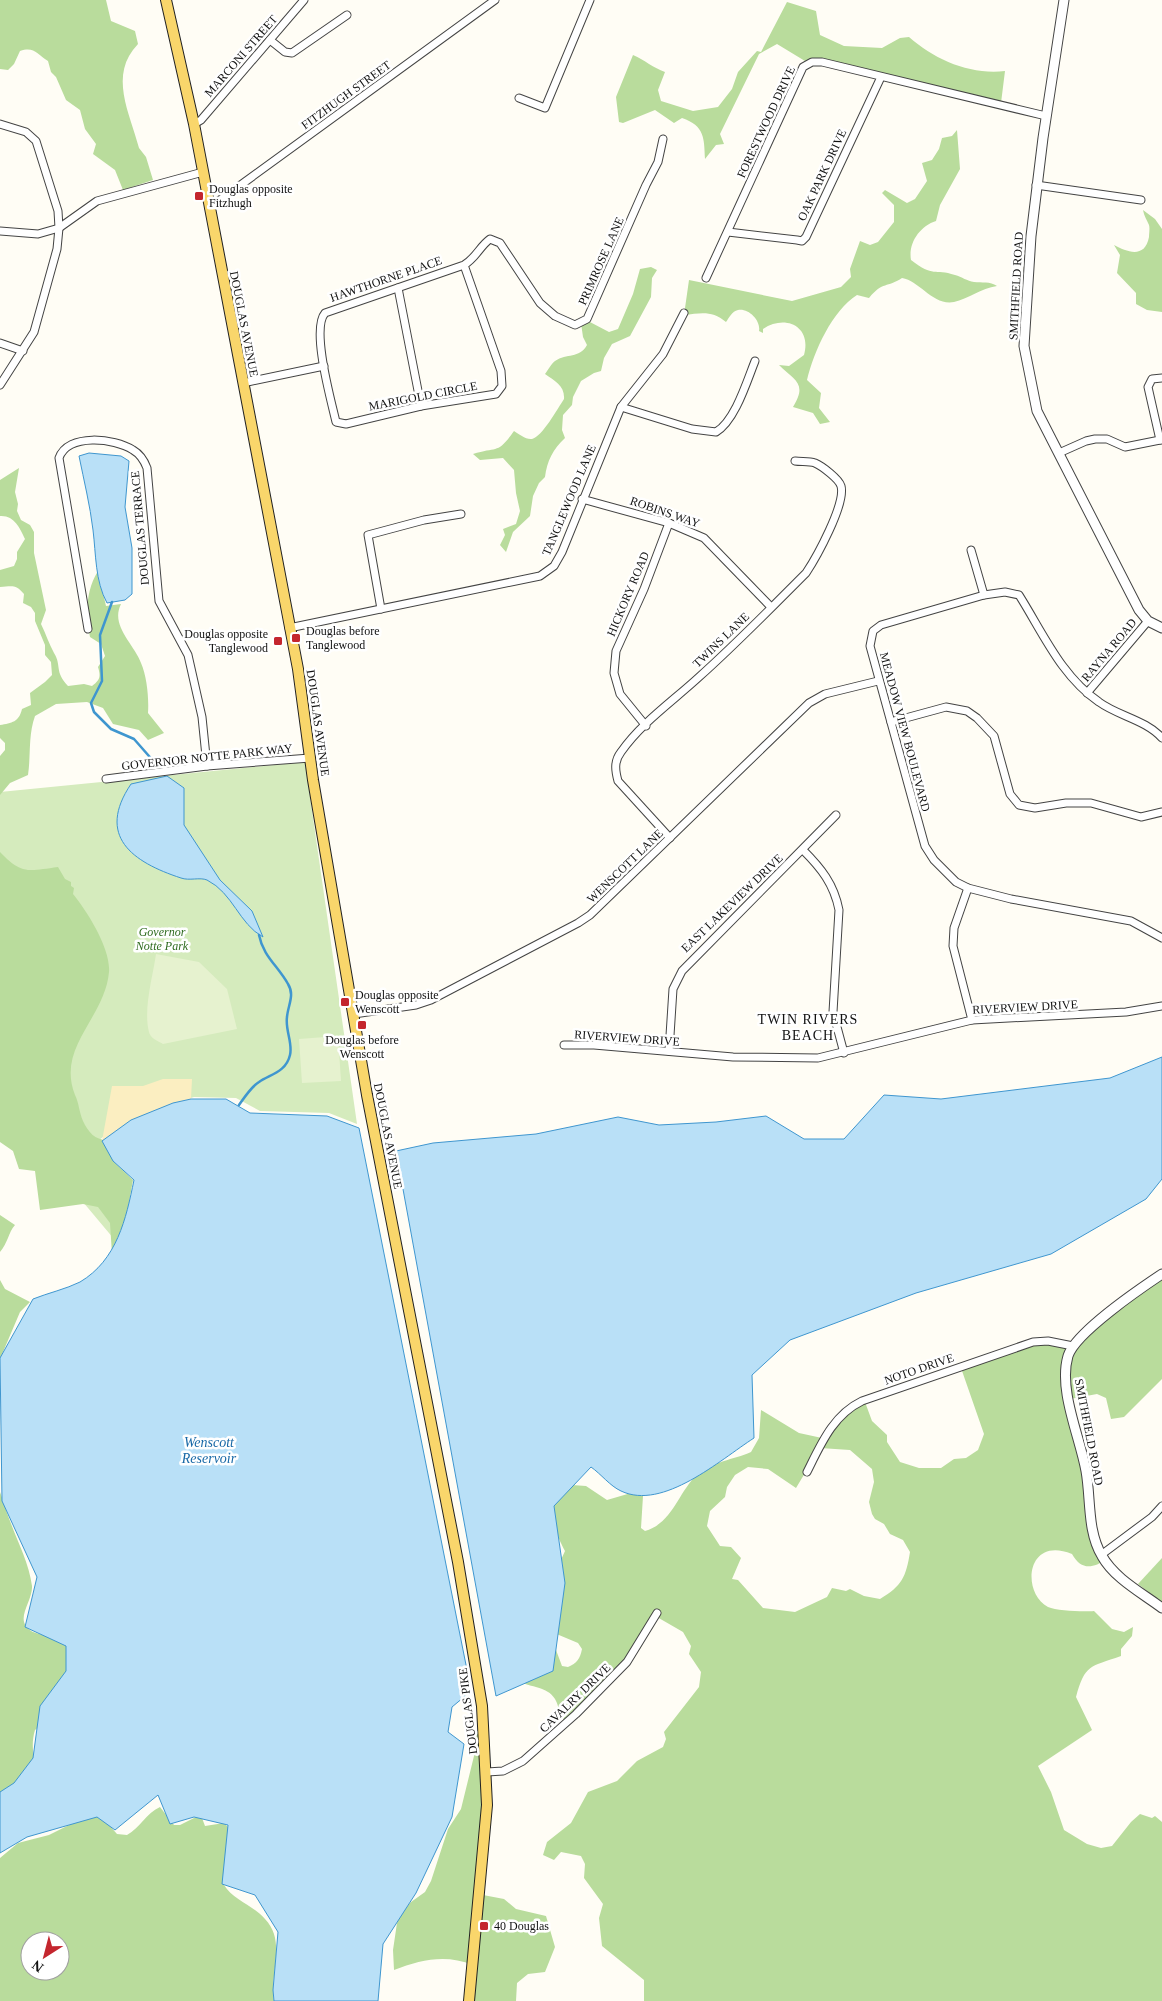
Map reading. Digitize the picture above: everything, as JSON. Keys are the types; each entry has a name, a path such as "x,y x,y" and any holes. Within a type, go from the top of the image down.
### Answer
{"main road":[{"name":"DOUGLAS AVENUE","path":"166,0 194,124 304,704 310,758 367,1095 430,1421"},
{"name":"DOUGLAS PIKE","path":"430,1421 458,1562 480,1697 487,1772 484,1850 469,2001"}],"street":[{"name":"MARCONI STREET","path":"194,124 201,120 304,0"},
{"name":"FITZHUGH STREET","path":"209,208 495,0"},
{"path":"519,98 545,108 590,0"},
{"name":"SMITHFIELD ROAD","path":"1064,0 1036,185 1027,285 1024,346 1037,410 1128,589 1148,621"},
{"path":"270,40 285,52 292,53 347,15"},
{"name":"FORESTWOOD DRIVE","path":"706,278 804,67 812,62 822,62 881,78 1046,116"},
{"name":"OAK PARK DRIVE","path":"728,232 802,241 806,237 881,78"},
{"path":"0,124 26,132 36,141 58,211 59,228 57,249 34,332 0,385"},
{"name":"PRIMROSE LANE","path":"490,239 504,247 545,308 575,325 587,320 646,185 652,176 663,139"},
{"path":"0,231 38,234 59,228 97,201 203,172"},
{"path":"1036,185 1141,200"},
{"name":"HAWTHORNE PLACE","path":"324,366 320,330 321,318 325,312 464,265 473,260 490,239"},
{"name":"MARIGOLD CIRCLE","path":"324,366 336,422 346,424 421,406 496,394 502,386 501,371 464,265"},
{"path":"398,288 421,406"},
{"name":"TANGLEWOOD LANE","path":"289,628 540,576 547,572 562,552 582,499 622,407 663,354 684,313"},
{"path":"0,343 23,351"},
{"path":"622,407 692,429 716,432 725,424 730,416 755,362"},
{"path":"243,383 324,366"},
{"path":"1059,453 1086,441 1096,439 1107,439 1125,447 1161,440 1148,387 1152,379 1162,378"},
{"name":"DOUGLAS TERRACE","path":"88,629 59,458 62,450 68,445 88,441 125,446 138,454 147,468 159,601 188,655 202,717 208,766"},
{"name":"TWINS LANE","path":"670,838 618,781 615,770 616,760 646,726 806,573 818,556 842,488 839,481 816,464 795,461"},
{"name":"ROBINS WAY","path":"582,499 669,523 704,538 772,607"},
{"path":"381,609 368,535 424,520 461,514"},
{"name":"HICKORY ROAD","path":"646,726 620,694 614,673 616,652 644,589 669,523"},
{"path":"971,550 984,596"},
{"name":"MEADOW VIEW BOULEVARD","path":"1162,738 1150,728 1108,708 1087,693 1050,649 1019,596 1006,592 984,596 876,628 870,640 878,681 925,846 943,870 956,882 968,888 1011,900 1131,920 1162,938"},
{"path":"1148,621 1162,628"},
{"name":"RAYNA ROAD","path":"1087,693 1148,621"},
{"name":"WENSCOTT LANE","path":"354,1014 431,1000 578,923 590,915 810,704 824,694 878,681"},
{"path":"891,722 946,707 967,711 977,718 994,736 1010,794 1019,805 1035,808 1066,803 1091,804 1141,816 1162,812"},
{"name":"GOVERNOR NOTTE PARK WAY","path":"106,779 208,766 310,758"},
{"name":"EAST LAKEVIEW DRIVE","path":"669,1051 673,989 682,971 836,816"},
{"path":"804,850 828,878 837,896 839,910 833,1012 844,1053"},
{"path":"968,888 954,928 952,946 972,1020"},
{"name":"RIVERVIEW DRIVE","path":"564,1045 594,1045 733,1057 818,1058 972,1020 1126,1012 1162,1006"},
{"path":"1073,1346 1109,1313 1162,1274"},
{"name":"NOTO DRIVE","path":"807,1472 837,1418 857,1403 1033,1342 1048,1341 1073,1346"},
{"name":"SMITHFIELD ROAD","path":"1073,1346 1068,1355 1066,1388 1086,1471 1093,1533 1101,1555 1117,1574 1162,1608"},
{"path":"1101,1555 1152,1517 1162,1506"},
{"name":"CAVALRY DRIVE","path":"487,1772 503,1771 523,1761 576,1714 627,1662 657,1613"}],"green space":[{"path":"0,0 106,0 111,21 135,31 138,44 129,56 124,68 124,95 139,148 146,157 153,180 123,190 115,170 93,154 96,144 85,129 80,110 66,100 56,77 51,72 48,61 38,53 29,49 20,51 14,64 8,70 0,69"},
{"path":"787,2 816,11 820,35 844,46 882,48 900,38 909,37 930,53 954,64 979,71 1005,71 1001,103 815,60 805,61 777,44 759,54 720,134 724,144 716,145 705,159 702,134 690,121 682,118 674,123 655,110 623,123 619,122 616,97 633,55 665,72 658,90 661,101 693,111 718,107 732,89 738,72 757,51 761,52"},
{"path":"957,130 960,169 940,205 936,221 930,223 916,236 911,247 911,260 929,271 948,273 971,281 997,286 959,301 946,302 933,297 909,280 902,278 878,289 869,298 857,295 848,302 832,321 825,333 814,357 807,380 821,393 819,408 830,422 820,424 813,413 793,407 797,399 799,387 794,379 779,365 789,366 804,355 804,337 795,326 788,323 780,323 763,329 763,333 759,331 756,319 750,313 742,310 734,312 726,322 711,314 684,315 689,280 792,301 841,287 851,277 850,269 860,241 870,245 878,242 894,222 894,205 882,193 885,190 907,203 915,199 927,181 922,163 932,160 939,149 942,138 952,136"},
{"path":"1143,210 1155,219 1162,229 1162,312 1147,310 1136,304 1136,293 1117,273 1120,255 1114,245 1124,250 1135,252 1144,249 1147,244 1149,226"},
{"path":"651,267 657,270 652,278 651,297 630,336 612,344 604,358 601,371 581,381 573,397 572,405 563,415 562,430 565,438 551,456 545,477 539,483 533,496 530,516 513,532 506,552 500,545 505,535 503,529 516,524 520,511 514,470 503,458 480,460 473,454 500,447 514,431 530,439 540,433 550,422 564,399 561,387 545,374 551,365 559,359 577,354 587,345 583,337 581,323 588,321 609,332 618,329 633,294 640,269"},
{"path":"19,468 15,492 18,504 17,511 21,520 30,525 34,532 34,553 46,610 41,624 58,662 61,676 68,686 84,684 92,686 99,678 98,667 105,656 101,644 90,637 87,620 89,594 98,571 106,606 121,604 118,612 121,627 138,656 145,675 148,713 164,733 148,740 139,730 113,724 103,708 87,702 56,704 35,716 30,738 28,775 10,783 0,795 0,756 5,750 5,743 0,738 0,725 17,719 22,709 31,705 30,693 52,675 51,662 45,655 45,645 35,621 35,613 31,607 23,603 24,594 14,586 0,587 0,570 14,566 17,552 25,539 13,520 0,516 0,480"},
{"name":"Governor Notte Park","path":"305,762 357,1124 329,1113 260,1111 236,1098 194,1097 128,1117 98,1141 114,1239 0,1103 0,792"},
{"path":"0,852 14,865 26,870 58,867 65,879 71,882 71,886 74,888 73,894 91,920 106,952 109,972 106,989 76,1047 72,1062 71,1078 87,1129 95,1137 107,1140 113,1153 114,1162 133,1180 123,1236 112,1254 110,1223 98,1207 83,1204 40,1210 35,1171 19,1169 13,1151 0,1142"},
{"path":"156,954 199,962 227,989 237,1029 163,1044 153,1038 149,1032 147,1013"},
{"path":"338,1036 341,1081 302,1083 299,1039"},
{"path":"0,1215 15,1225 0,1252"},
{"path":"1162,1275 1162,1379 1124,1417 1111,1419 1106,1398 1097,1394 1070,1399 1098,1541 1107,1559 1096,1565 1087,1566 1079,1563 1072,1554 1057,1550 1045,1552 1037,1559 1033,1568 1032,1579 1034,1590 1039,1600 1048,1607 1071,1611 1094,1611 1112,1629 1124,1632 1133,1627 1132,1636 1121,1649 1121,1656 1090,1668 1082,1678 1076,1697 1092,1730 1038,1766 1051,1792 1064,1830 1087,1844 1101,1848 1112,1846 1131,1822 1140,1814 1152,1818 1155,1816 1162,1822 1162,2001 644,2001 644,1980 602,1946 599,1918 603,1904 584,1878 585,1864 581,1856 561,1852 554,1860 543,1855 547,1842 571,1823 588,1792 617,1781 637,1761 663,1747 666,1739 664,1732 699,1687 701,1672 689,1654 691,1646 683,1632 657,1617 640,1649 628,1664 568,1724 562,1717 552,1695 543,1689 519,1681 556,1650 562,1666 568,1667 578,1660 582,1649 578,1643 547,1630 560,1562 565,1551 553,1521 553,1508 556,1500 572,1485 586,1486 607,1500 631,1493 643,1496 641,1528 645,1531 654,1527 669,1514 690,1482 703,1470 751,1452 759,1438 761,1410 799,1433 822,1438 836,1421 865,1402 872,1421 887,1435 887,1442 900,1462 919,1468 941,1468 954,1459 966,1458 978,1450 984,1434 961,1368 1045,1338 1074,1344","holes":["820,1448 850,1450 872,1469 874,1482 869,1502 872,1514 875,1519 884,1524 890,1534 903,1540 910,1552 907,1568 902,1580 893,1590 880,1599 864,1596 850,1589 846,1591 832,1588 827,1597 795,1612 763,1608 738,1580 732,1579 741,1558 731,1547 720,1546 707,1526 710,1511 725,1497 727,1487 735,1475 748,1467 768,1469 796,1488"]},
{"path":"0,1280 5,1289 30,1302 20,1312 0,1359"},
{"path":"0,1492 31,1578 32,1591 25,1612 24,1622 32,1632 61,1637 74,1658 41,1725 35,1730 33,1747 35,1773 0,1793"},
{"path":"1162,1558 1162,1603 1138,1584"},
{"path":"480,1724 489,1844 483,1895 504,1899 516,1909 546,1916 555,1947 545,1972 528,1974 517,1983 516,2001 472,2001 473,1965 463,1962 443,1959 423,1961 394,1970 393,1950 397,1923 400,1915 411,1902 425,1892 431,1881 448,1829 461,1809 474,1756 473,1744"},
{"path":"160,1807 174,1825 180,1825 198,1816 202,1818 205,1826 224,1823 230,1829 224,1885 233,1895 260,1914 271,1928 276,1948 274,2001 0,2001 0,1858 18,1843 49,1835 81,1819 101,1816 117,1834 127,1835 136,1829"}],"sand":[{"path":"163,1079 192,1079 191,1099 173,1103 102,1141 112,1086 143,1086"}],"water":[{"path":"89,453 121,456 129,461 125,507 132,548 132,594 125,600 107,603 100,586 90,511 79,456"},
{"path":"167,776 184,788 184,825 220,880 252,911 263,937 248,924 230,900 216,886 204,879 184,879 163,871 134,855 124,844 119,832 117,818 121,802 131,784"},
{"path":"1162,1057 1162,1179 1146,1199 1051,1254 916,1293 790,1340 752,1375 754,1438 708,1470 673,1489 655,1494 637,1495 621,1491 591,1467 554,1506 565,1583 553,1671 496,1696 396,1151 433,1143 536,1134 618,1117 659,1125 716,1122 766,1116 804,1139 844,1139 884,1095 941,1099 1110,1078"},
{"name":"Wenscott Reservoir","path":"191,1099 226,1099 250,1113 327,1116 359,1128 470,1685 464,1697 452,1707 448,1732 464,1744 452,1817 416,1893 383,1944 378,2001 274,2001 273,1990 278,1932 255,1895 222,1884 228,1825 194,1817 170,1824 158,1795 115,1830 97,1817 27,1837 0,1853 0,1792 14,1783 33,1758 40,1706 66,1671 66,1646 25,1627 37,1577 2,1501 0,1358 33,1299 80,1282 93,1273 103,1262 118,1237 134,1180 113,1161 102,1141 131,1120 173,1103"}],"waterway":[{"path":"112,602 100,635 102,681 91,703 94,712 111,729 134,739 156,764"},
{"path":"239,1105 256,1084 282,1069 288,1061 291,1050 287,1027 291,996 290,988 267,955 259,935"}],"place":[{"name":"Douglas opposite Fitzhugh","path":"199,196"},
{"name":"Douglas before Tanglewood","path":"296,638"},
{"name":"Douglas opposite Tanglewood","path":"278,641"},
{"name":"Douglas opposite Wenscott","path":"345,1002"},
{"name":"Douglas before Wenscott","path":"362,1025"},
{"name":"40 Douglas","path":"484,1926"}],"district":[{"name":"TWIN RIVERS BEACH","path":"808,1028"}]}
